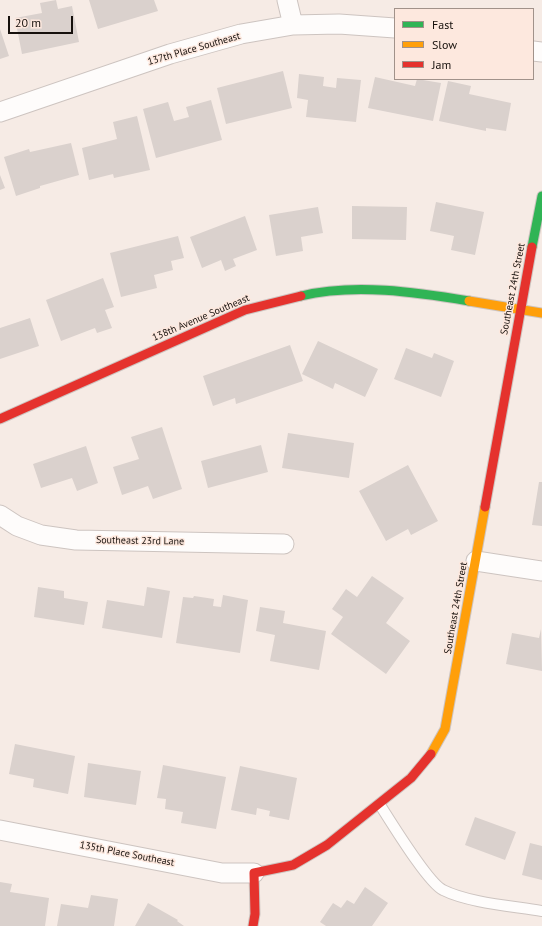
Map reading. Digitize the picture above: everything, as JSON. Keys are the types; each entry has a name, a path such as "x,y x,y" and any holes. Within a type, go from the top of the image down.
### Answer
{"street":[{"path":"287,0 293,26"},
{"name":"137th Place Southeast","path":"0,112 170,54 241,34 293,26 339,24 394,28"},
{"name":"Southeast 24th Street","path":"254,873 293,865 327,845 411,778 433,752 445,729 520,310 542,196"},
{"name":"138th Avenue Southeast","path":"0,419 245,310 313,293 350,290 413,292 542,313"},
{"name":"Southeast 23rd Lane","path":"0,515 17,526 41,535 76,540 284,544"},
{"path":"476,561 542,571"},
{"name":"135th Place Southeast","path":"0,830 222,873 254,873"},
{"path":"253,926 255,914 254,873"}],"lane":[{"path":"380,804 428,877 442,890 464,897 542,911"}],"building":[{"path":"56,0 58,9 72,6 79,42 22,54 15,18 42,13 40,3"},
{"path":"89,0 154,0 158,11 98,29"},
{"path":"0,29 9,56 0,59"},
{"path":"283,71 292,108 226,124 217,88"},
{"path":"299,74 324,77 323,86 336,88 337,78 361,80 356,122 306,117 308,100 297,98"},
{"path":"375,77 415,86 417,80 441,83 433,121 368,108"},
{"path":"448,81 471,86 469,94 511,103 506,131 486,128 486,131 439,121"},
{"path":"211,100 222,140 156,158 143,109 168,102 174,121 189,117 186,107"},
{"path":"137,116 150,170 114,178 113,174 89,180 82,148 117,139 113,122"},
{"path":"71,143 79,175 40,186 40,188 16,196 4,157 29,149 30,152"},
{"path":"0,175 5,188 0,190"},
{"path":"436,202 484,212 475,255 451,250 454,236 430,231"},
{"path":"352,206 407,207 406,240 352,239"},
{"path":"318,207 323,233 301,237 303,251 276,256 269,215"},
{"path":"245,216 257,250 233,259 236,266 225,271 221,260 202,268 190,237"},
{"path":"178,236 184,258 171,261 173,270 154,275 157,288 121,297 110,253"},
{"path":"103,278 114,307 105,310 112,328 97,333 95,328 61,341 46,300"},
{"path":"30,318 39,346 0,359 0,328"},
{"path":"318,341 378,369 365,397 335,383 333,389 302,374"},
{"path":"290,345 303,381 236,404 235,398 213,406 203,376"},
{"path":"406,348 432,358 434,353 454,361 441,397 394,379"},
{"path":"162,427 182,489 153,499 148,486 122,495 113,467 139,459 131,437"},
{"path":"288,433 354,443 349,478 282,468"},
{"path":"261,445 268,472 208,488 201,461"},
{"path":"86,446 98,483 77,491 72,478 41,488 33,464"},
{"path":"408,465 438,521 411,535 408,529 386,541 359,491"},
{"path":"539,482 542,482 542,526 532,525"},
{"path":"372,576 404,598 386,623 410,641 386,674 331,634 343,617 332,609 346,589 357,597"},
{"path":"38,587 64,591 64,598 88,602 84,625 34,617"},
{"path":"147,587 170,591 162,638 102,628 107,600 144,606"},
{"path":"223,595 248,600 240,653 176,643 183,597 193,598 194,596 214,599 213,606 221,607"},
{"path":"260,607 285,611 283,623 326,631 319,670 270,661 275,635 256,631"},
{"path":"541,629 542,671 506,664 512,633 539,638"},
{"path":"15,744 75,756 68,794 33,787 34,779 9,774"},
{"path":"88,763 141,771 136,805 84,797"},
{"path":"163,765 226,777 216,829 181,823 183,812 165,809 166,799 157,798"},
{"path":"240,766 297,778 289,820 269,816 270,811 257,808 256,815 231,810"},
{"path":"475,817 516,832 505,860 465,845"},
{"path":"530,843 542,846 542,880 522,875"},
{"path":"0,882 12,884 10,892 49,898 45,926 0,926"},
{"path":"365,887 388,903 372,926 326,926 320,922 333,903 341,908 347,900 354,904"},
{"path":"91,895 118,899 114,926 57,926 61,904 88,908"},
{"path":"148,903 178,920 177,921 184,926 135,926"}],"traffic: fast":[{"path":"532,247 542,196"},
{"path":"301,296 321,292 363,289 407,292 469,301"}],"traffic: slow":[{"path":"469,301 542,313"},
{"path":"431,754 445,729 485,507"}],"traffic: jam":[{"path":"485,507 532,247"},
{"path":"0,419 245,310 301,296"},
{"path":"253,926 255,914 254,873 293,865 327,845 411,778 431,754"}]}
